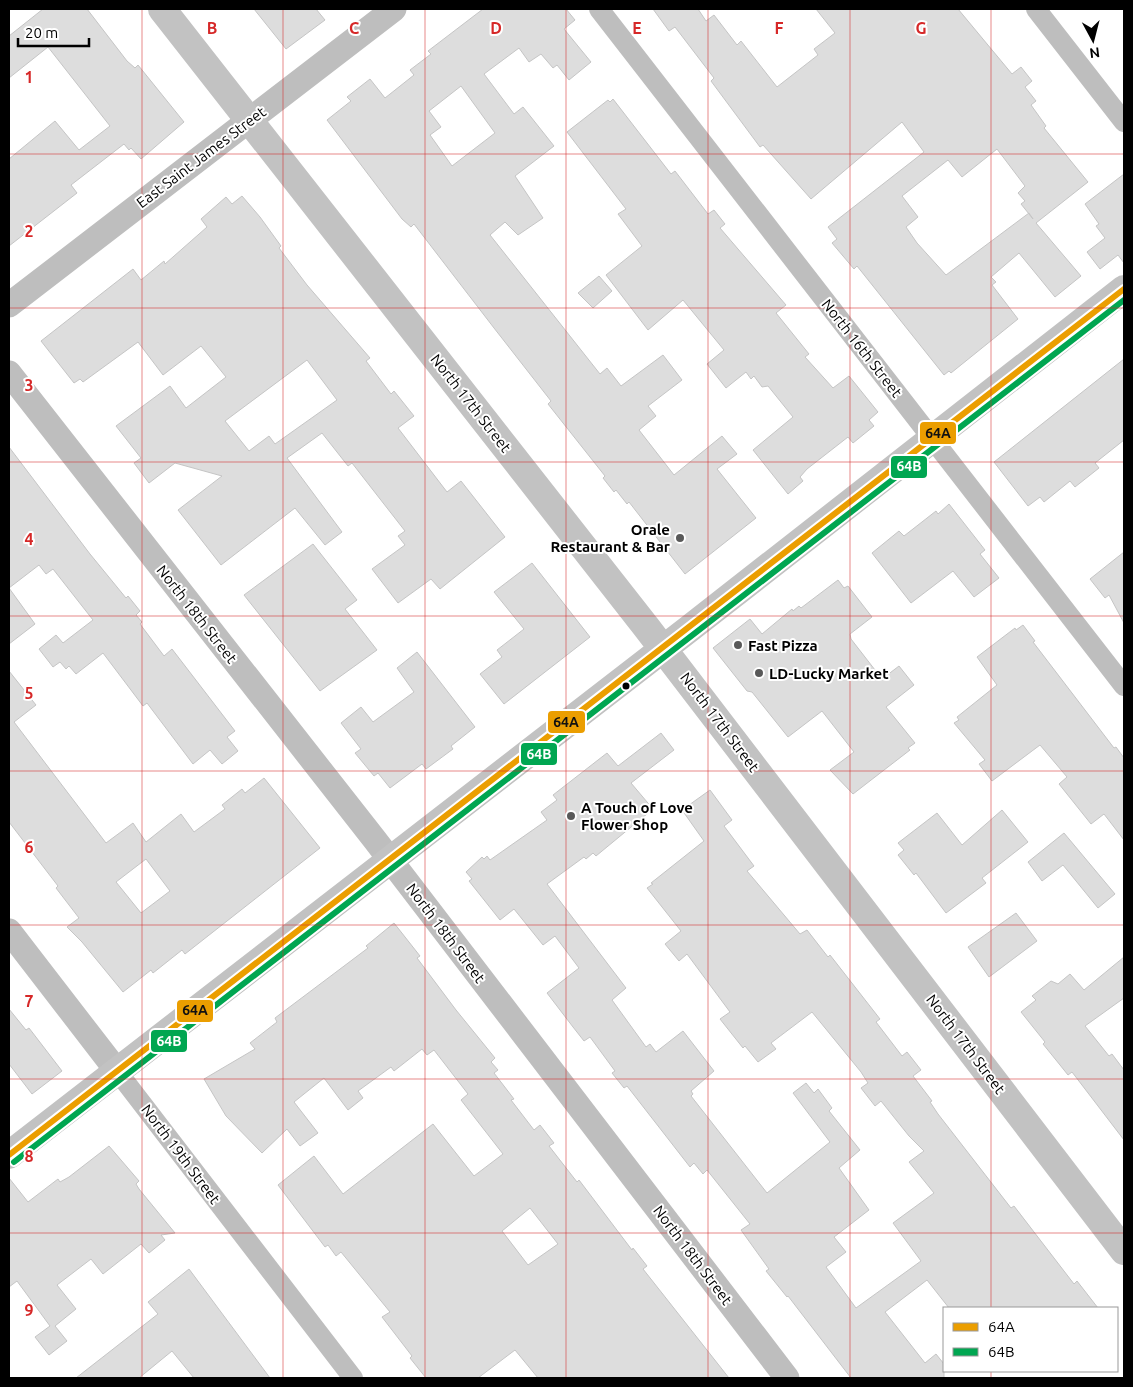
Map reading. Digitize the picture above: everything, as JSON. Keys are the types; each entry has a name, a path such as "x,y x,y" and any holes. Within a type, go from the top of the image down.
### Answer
{"main road":[{"name":"North 17th Street","path":"162,9 663,649 1124,1250"},
{"path":"9,1155 663,649 1124,289"}],"street":[{"name":"East Saint James Street","path":"9,305 394,9"},
{"name":"North 16th Street","path":"599,9 1124,686"},
{"path":"1036,9 1124,122"},
{"name":"North 18th Street","path":"9,373 390,860 787,1378"},
{"name":"North 19th Street","path":"9,931 353,1378"}],"building":[{"path":"43,9 87,9 127,61 135,68 138,65 184,122 141,159 131,148 129,150 124,144 71,185 77,193 9,246 9,159 55,121 79,150 110,126 48,47 9,78 9,36"},
{"path":"254,9 316,9 325,20 286,49"},
{"path":"483,9 566,9 575,20 564,29 591,62 569,80 557,65 553,68 541,54 529,62 519,48 484,74 514,114 523,107 554,146 515,176 543,218 518,235 505,222 490,235 600,374 607,368 621,386 663,355 682,380 648,406 656,416 639,430 674,475 722,436 737,454 717,469 756,518 685,574 629,502 627,504 616,490 614,492 603,478 605,476 548,404 551,401 414,224 411,227 402,219 327,120 351,101 347,97 370,79 385,98 414,75 410,70 431,54 428,51","holes":["461,86 495,133 452,166 430,135 441,127 429,111"]},
{"path":"653,9 698,9 706,21 714,15 737,45 741,41 777,87 818,55 814,49 835,33 816,9 958,9 1012,74 1021,67 1032,81 1025,87 1036,101 1031,105 1046,126 1044,128 1088,182 1036,223 1081,276 1055,297 1019,253 991,277 996,282 992,285 1018,319 951,373 949,371 944,375 857,266 854,269 832,243 837,239 828,227 924,152 902,122 811,199 763,145 760,147 711,81 714,78 675,27 669,31","holes":["997,149 1025,186 1018,193 1025,201 1021,204 1028,213 946,275 917,243 906,227 918,217 902,196 948,160 962,177"]},
{"path":"613,99 671,174 675,171 708,214 714,210 725,224 720,228 786,305 776,313 809,354 805,357 833,388 849,376 878,412 869,420 874,426 853,443 848,437 807,469 800,477 803,481 788,494 753,450 793,417 768,386 762,387 754,376 751,379 746,372 726,388 707,364 724,350 683,300 648,330 606,275 642,246 618,214 626,209 567,132 608,100 610,102"},
{"path":"1124,174 1124,263 1118,255 1100,269 1087,252 1105,238 1096,226 1099,224 1085,204"},
{"path":"242,196 260,217 281,246 279,248 307,285 370,358 366,361 391,394 394,391 414,416 398,428 447,492 461,481 505,537 440,589 431,579 398,603 372,569 405,545 398,536 405,531 352,463 348,466 322,433 287,458 342,532 325,545 295,508 221,565 178,510 222,476 175,463 149,483 134,463 141,458 116,426 170,386 186,408 226,377 201,346 163,375 138,342 83,382 80,379 74,383 41,341 133,269 141,280 164,261 165,264 207,227 201,219 226,197 232,204","holes":["307,360 337,400 275,444 269,436 249,451 225,421"]},
{"path":"599,276 612,291 593,308 578,293"},
{"path":"1124,359 1124,440 1095,463 1099,468 1075,487 1070,481 1044,502 1040,497 1028,506 994,462"},
{"path":"9,447 90,554 126,598 128,596 140,611 136,615 142,622 140,624 164,656 172,649 235,731 227,737 238,751 222,764 210,750 193,764 147,703 143,706 103,653 76,674 69,666 66,669 60,662 53,667 39,649 56,635 63,643 93,620 53,569 46,574 39,565 9,588"},
{"path":"949,504 985,550 980,554 999,578 974,597 953,571 911,603 872,553 899,531 904,536 936,511 938,514"},
{"path":"313,544 357,600 345,609 377,650 320,691 244,595"},
{"path":"1124,552 1124,623 1109,595 1105,598 1090,579"},
{"path":"532,563 590,637 504,704 480,674 502,657 497,650 524,629 494,592"},
{"path":"838,580 844,588 848,586 872,617 850,634 851,639 882,679 899,666 914,685 886,707 915,743 908,748 910,750 853,794 830,770 854,752 822,711 788,737 752,692 747,691 713,648 750,619 762,634 792,609 793,611 799,606 801,608"},
{"path":"9,588 35,624 9,644"},
{"path":"1023,625 1035,641 1033,642 1114,748 1116,747 1124,758 1124,840 1104,814 1091,824 1059,784 1067,777 1040,745 992,781 979,764 985,760 954,723 959,720 957,717 997,685 977,657 1015,628 1016,630"},
{"path":"417,652 475,727 451,746 453,749 426,769 422,764 390,788 378,773 374,776 355,753 361,749 341,723 361,707 373,722 414,692 397,668"},
{"path":"9,671 36,705 14,722 106,843 133,823 146,842 181,814 194,832 225,809 222,805 242,789 245,793 264,778 320,848 185,954 182,950 153,973 151,970 123,992 82,942 67,927 79,918 56,888 58,886 9,822","holes":["146,859 170,891 141,913 116,882"]},
{"path":"661,733 674,750 631,783 653,809 596,856 593,853 586,859 584,857 547,884 626,988 612,1000 646,1047 650,1044 656,1052 683,1031 714,1071 691,1091 693,1094 691,1096 767,1193 830,1142 793,1093 806,1083 814,1093 818,1089 832,1108 829,1111 860,1150 839,1168 869,1210 834,1237 846,1252 826,1267 856,1308 921,1261 893,1223 934,1193 909,1162 924,1151 909,1136 881,1101 875,1106 861,1088 868,1083 861,1072 812,1012 771,1043 776,1049 758,1062 745,1046 743,1048 720,1019 730,1012 687,954 679,961 665,944 681,931 647,888 704,841 682,810 710,790 732,820 724,826 754,866 747,871 800,934 807,930 828,957 830,955 880,1019 876,1022 902,1056 907,1052 921,1070 913,1076 932,1101 930,1102 938,1114 1011,1208 1014,1206 1074,1284 1077,1281 1097,1307 948,1307 927,1280 885,1312 925,1363 936,1354 943,1363 944,1378 851,1378 788,1296 766,1271 769,1269 741,1230 750,1224 707,1170 703,1174 694,1163 690,1167 627,1086 624,1088 612,1073 615,1071 590,1037 584,1041 547,993 579,968 555,936 543,945 514,909 500,920 469,881 472,879 466,872 482,857 484,859 487,856 490,860 547,820 541,812 557,800 553,795 607,753 618,766"},
{"path":"1002,810 1028,842 982,878 986,883 946,913 916,873 914,875 898,855 904,850 898,843 937,813 962,845"},
{"path":"1064,833 1115,894 1098,908 1063,865 1042,881 1028,862"},
{"path":"1016,913 1037,941 989,977 968,947"},
{"path":"394,923 420,956 417,958 495,1058 491,1062 498,1070 494,1073 514,1099 511,1100 534,1130 540,1125 554,1143 549,1146 577,1182 579,1180 632,1250 633,1248 647,1266 643,1269 729,1378 538,1378 515,1350 478,1378 426,1378 410,1358 412,1356 382,1317 390,1312 341,1252 336,1256 328,1245 325,1247 278,1185 314,1156 343,1194 433,1124 474,1176 503,1154 461,1100 468,1094 434,1050 427,1055 422,1049 394,1071 391,1067 358,1091 363,1098 348,1110 324,1078 294,1102 318,1133 300,1146 287,1129 262,1153 226,1116 204,1079 255,1049 250,1043 277,1022 275,1018 368,948 366,946","holes":["530,1208 558,1244 528,1265 502,1231"]},
{"path":"1124,957 1124,998 1085,1026 1109,1056 1112,1054 1124,1070 1124,1140 1072,1072 1068,1075 1043,1044 1045,1042 1021,1012 1036,1000 1032,996 1051,981 1058,984 1070,974 1084,990"},
{"path":"9,1009 26,1030 29,1028 62,1071 32,1094 9,1064"},
{"path":"109,1146 139,1181 136,1184 139,1189 175,1233 161,1235 165,1240 149,1253 141,1244 103,1274 91,1259 57,1285 76,1309 55,1326 67,1341 49,1355 35,1337 50,1326 17,1281 9,1287 9,1178 28,1202 58,1179 60,1182 69,1177"},
{"path":"189,1269 270,1378 194,1378 172,1351 139,1378 76,1378 158,1314 148,1302"}],"transit line":[{"name":"64A","path":"9,1155 1124,289"},
{"name":"64B","path":"14,1162 1124,300"}],"place":[{"name":"Orale Restaurant & Bar","path":"680,538"},
{"name":"Fast Pizza","path":"738,645"},
{"name":"LD-Lucky Market","path":"759,673"},
{"name":"A Touch of Love Flower Shop","path":"571,816"}]}
